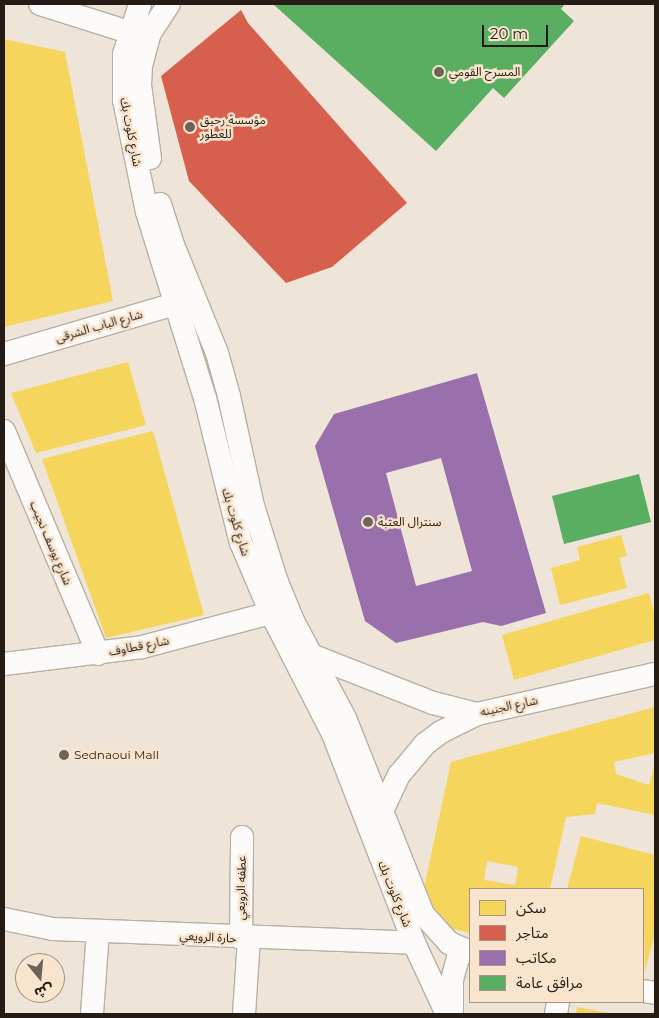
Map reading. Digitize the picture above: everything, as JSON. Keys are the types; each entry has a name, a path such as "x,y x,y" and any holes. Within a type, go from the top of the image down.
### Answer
{"street":[{"path":"40,4 129,32"},
{"name":"شارع كلوت بك","path":"140,4 129,32 122,77 124,100 147,212 184,302 230,396 264,544 294,623 304,660 414,943 448,1014"},
{"name":"شارع كلوت بك","path":"169,4 149,37 140,85 147,140 205,398 241,543 271,613 345,718 423,914 439,935 465,951"},
{"name":"شارع الباب الشرقى","path":"4,354 184,302"},
{"name":"شارع يوسف نجيب","path":"4,431 98,654"},
{"name":"شارع قطاوف","path":"4,664 98,654 185,637 271,613"},
{"name":"شارع الجنينه","path":"304,660 433,703 477,714 655,674"},
{"path":"382,811 399,775 425,744 441,732 477,714"},
{"name":"عطفه الرويعي","path":"242,837 245,938 244,1014"},
{"name":"حارة الرويعي","path":"4,919 53,930 414,943"},
{"path":"92,1014 98,931"},
{"path":"452,1014 452,980 465,951"}],"building: سكن":[{"path":"4,39 65,52 113,301 4,327"},
{"path":"128,362 146,425 36,453 11,393"},
{"path":"153,431 204,615 106,638 42,459"},
{"path":"621,535 627,556 619,558 627,588 560,605 551,568 580,560 577,547"},
{"path":"649,593 655,616 655,640 514,680 502,635"},
{"path":"655,707 655,753 614,762 616,774 649,785 655,763 655,815 597,803 595,814 566,817 550,888 469,888 469,933 445,927 422,897 451,762","holes":["487,861 518,867 515,885 484,880"]},
{"path":"581,836 655,855 655,933 645,972 644,888 567,888"},
{"path":"577,1007 608,1013 608,1014 576,1014"}],"building: متاجر":[{"path":"241,10 248,23 407,203 332,267 286,283 189,181 161,76"}],"building: مكاتب":[{"name":"سنترال العتبة","path":"477,373 546,613 501,626 483,622 396,643 365,621 315,446 334,414","holes":["441,458 472,571 416,586 386,473"]}],"building: مرافق عامة":[{"name":"المسرح القومي","path":"273,4 565,4 561,9 574,21 504,98 493,88 436,151"},
{"path":"639,474 651,522 564,544 552,496"}],"place":[{"name":"المسرح القومي","path":"439,72"},
{"name":"مؤسسة رحيق للعطور","path":"190,127"},
{"name":"سنترال العتبة","path":"368,522"},
{"name":"Sednaoui Mall","path":"64,755"}]}
